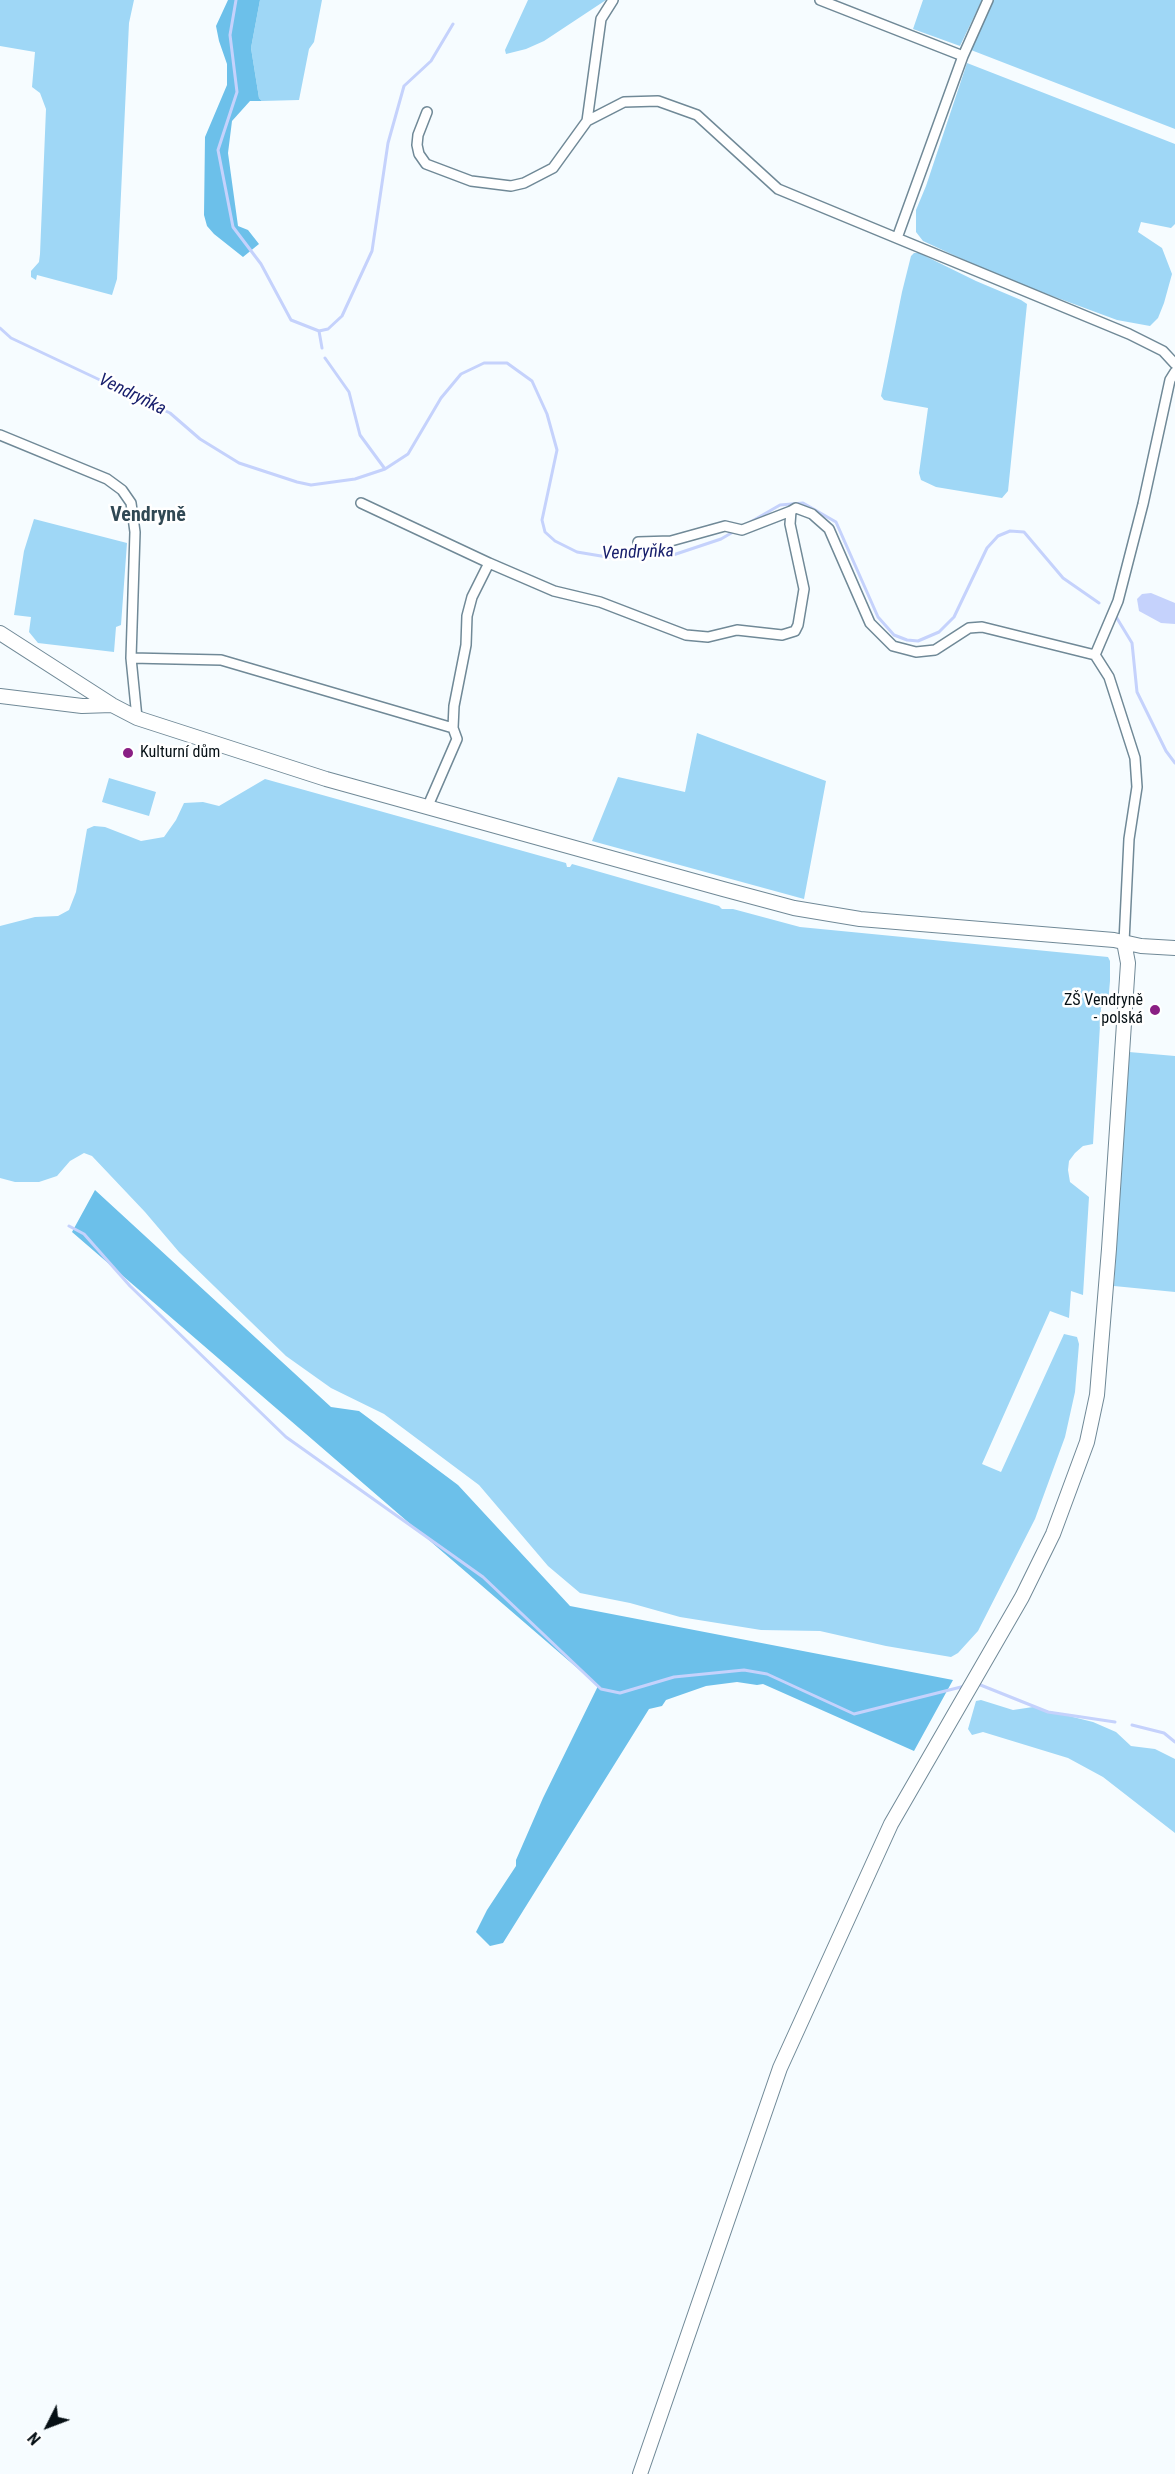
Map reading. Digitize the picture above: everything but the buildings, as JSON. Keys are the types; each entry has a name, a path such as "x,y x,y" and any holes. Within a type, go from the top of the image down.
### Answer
{"street":[{"path":"587,121 601,19 613,0"},
{"path":"820,0 963,56"},
{"path":"897,238 963,56 988,0"},
{"path":"427,112 417,145 418,154 426,164 471,181 512,186 524,183 553,168 587,121 624,102 658,101 698,115 778,189 1129,334 1163,351 1175,364"},
{"path":"1095,655 1118,601 1143,504 1170,380 1175,372"},
{"path":"0,435 107,479 122,490 131,503 135,532 131,658 137,718"},
{"path":"361,503 554,591 600,602 686,635 708,637 737,630 782,635 795,631 804,589 790,524 791,511"},
{"path":"638,542 671,541 725,526 742,530 796,508 812,514 829,529 870,623 893,646 916,652 935,650 969,628 982,627 1095,655 1108,677 1135,758 1137,787 1129,839 1124,942 1128,963 1109,1249 1097,1395 1087,1442 1053,1534 1027,1586 891,1824 780,2068 640,2474"},
{"path":"427,808 457,739 453,728 457,685 466,645 467,616 472,597 489,563"},
{"path":"0,633 112,705 137,718 274,763 427,808 794,908 860,919 1175,948"},
{"path":"131,658 220,660 453,728"},
{"path":"0,696 82,706 112,705"}],"shaded area":[{"path":"0,0 134,0 129,23 117,279 112,295 37,275 36,280 31,277 31,271 39,262 40,254 46,109 40,93 32,87 35,52 0,46"},
{"path":"228,0 260,0 251,48 259,98 262,101 250,101 232,121 228,153 238,226 248,230 259,244 243,257 214,234 207,226 204,215 205,137 227,85 227,64 216,26"},
{"path":"260,0 322,0 299,100 262,101 259,98 251,48"},
{"path":"528,0 606,0 544,41 506,54 505,50"},
{"path":"923,0 982,0 960,46 913,29"},
{"path":"993,0 1175,0 1175,129 971,50"},
{"path":"967,63 1175,144 1175,224 1171,228 1141,222 1138,232 1162,248 1172,274 1158,318 1150,326 1117,320 1001,277 923,241 916,232 916,210"},
{"path":"919,253 1027,304 1008,491 1002,498 936,487 921,480 919,473 928,408 884,400 881,396 902,292 911,256"},
{"path":"34,519 127,543 121,625 116,627 114,652 38,643 29,632 31,617 14,615 24,551"},
{"path":"1151,593 1175,603 1175,624 1161,623 1139,611 1137,599 1142,594"},
{"path":"697,733 826,781 804,899 592,841 618,777 685,792"},
{"path":"109,778 156,792 149,816 102,802"},
{"path":"265,779 566,863 567,867 572,864 719,906 722,909 733,909 800,927 1108,957 1110,981 1108,1004 1101,1008 1093,1144 1083,1146 1075,1153 1069,1161 1068,1170 1070,1182 1089,1197 1083,1295 1071,1291 1069,1318 1050,1311 982,1464 1001,1472 1064,1334 1077,1337 1079,1344 1075,1392 1065,1437 1035,1519 978,1631 958,1653 951,1657 886,1646 820,1631 761,1630 680,1617 630,1603 580,1593 548,1566 479,1485 384,1414 331,1388 286,1356 179,1252 92,1156 84,1153 70,1161 57,1176 39,1182 15,1182 0,1178 0,926 35,917 58,916 69,910 76,892 87,829 94,826 105,827 141,841 164,837 184,803 203,802 219,806"},
{"path":"1129,1052 1175,1056 1175,1292 1114,1286"},
{"path":"95,1190 331,1407 359,1411 458,1485 570,1606 953,1680 914,1751 763,1684 737,1682 706,1686 666,1700 662,1706 649,1709 503,1943 490,1946 476,1932 487,1910 516,1866 516,1860 543,1798 598,1686 72,1232"},
{"path":"981,1700 1013,1710 1033,1707 1093,1722 1116,1732 1131,1746 1155,1749 1175,1759 1175,1833 1103,1777 1068,1758 983,1732 972,1735 968,1729 976,1701"}],"waterway":[{"path":"236,0 230,35 237,92 218,150 233,227 261,264 291,320 319,331 322,348"},
{"path":"319,331 328,329 342,316 372,251 388,143 404,86 431,61 453,24"},
{"name":"Vendryňka","path":"0,328 11,338 170,413 200,439 239,463 311,485 355,479 385,469 408,454 441,398 461,374 484,363 507,363 532,381 547,414 557,450 542,520 545,532 555,541 577,552 613,558 673,555 721,539 733,532"},
{"path":"325,358 349,392 360,435 385,469"},
{"name":"Vendryňka","path":"747,524 780,505 803,503 836,522 878,617 894,635 907,640 918,641 939,632 954,617 987,548 998,536 1010,531 1024,532 1063,578 1099,603"},
{"name":"Vendryňka","path":"1115,615 1132,643 1137,692 1166,751 1175,763"},
{"path":"69,1226 84,1234 130,1286 286,1437 483,1577 601,1689 620,1693 674,1677 744,1670 767,1674 854,1714 965,1686"},
{"path":"978,1684 1048,1712 1115,1722"},
{"path":"1132,1725 1164,1733 1175,1742"}],"place":[{"name":"Kulturní dům","path":"128,753"},
{"name":"ZŠ Vendryně - polská","path":"1155,1010"}],"district":[{"name":"Vendryně","path":"148,516"}]}
